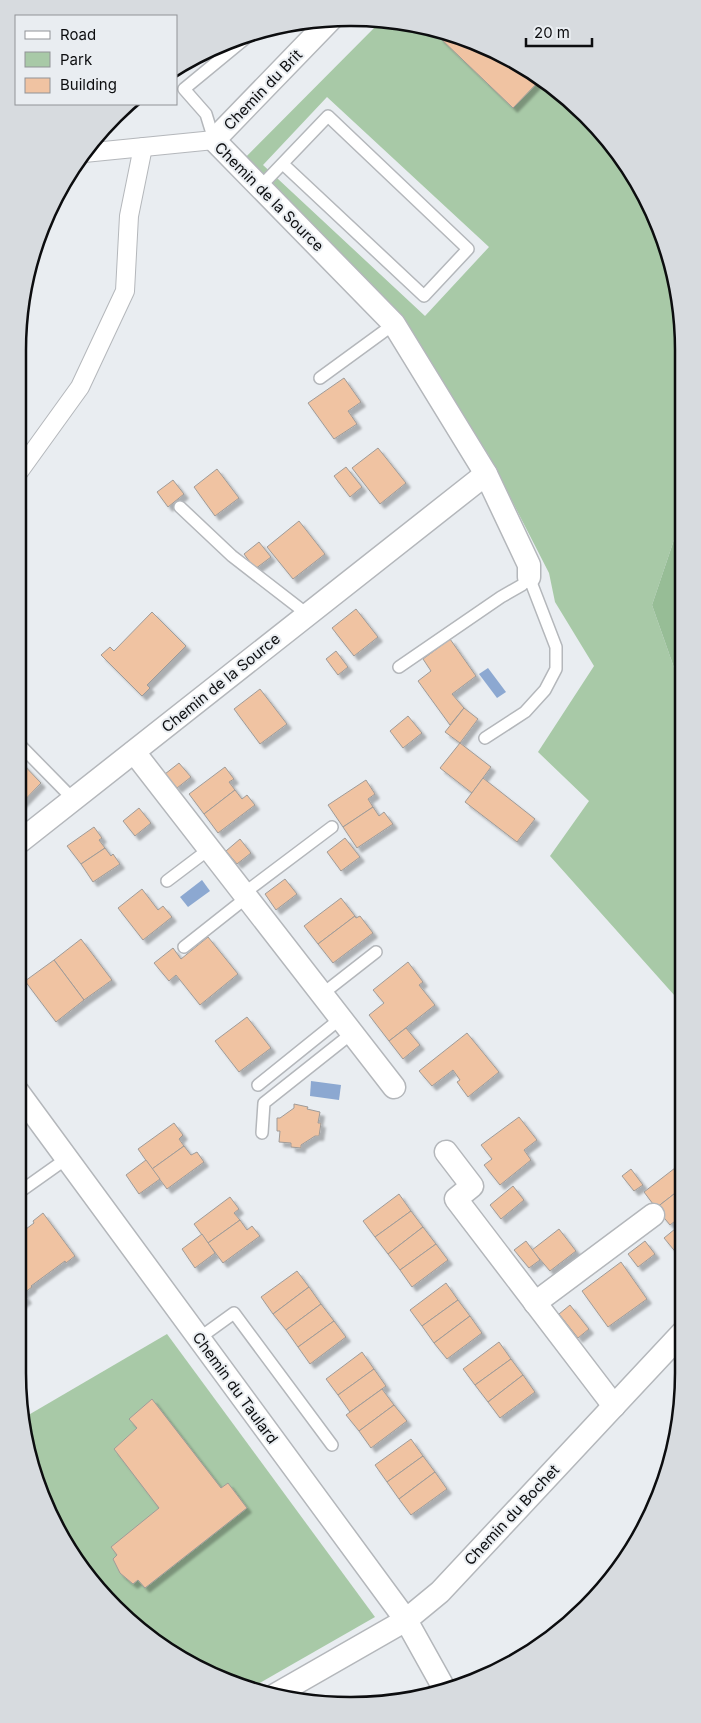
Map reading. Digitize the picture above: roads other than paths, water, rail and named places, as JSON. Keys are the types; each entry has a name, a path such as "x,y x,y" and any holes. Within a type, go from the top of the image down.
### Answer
{"street":[{"name":"Chemin du Brit","path":"214,140 323,28"},
{"name":"Chemin de la Source","path":"94,152 214,140 394,324 486,474 529,565 529,577"},
{"path":"26,462 80,387 125,291 130,216 143,147"},
{"name":"Chemin de la Source","path":"26,837 486,474"},
{"path":"134,752 208,850 394,1087"},
{"name":"Chemin du Taulard","path":"26,1103 406,1620 442,1684"},
{"path":"446,1152 472,1186 456,1199 614,1406"},
{"path":"535,1303 653,1215"},
{"name":"Chemin du Bochet","path":"284,1690 406,1620 440,1592 675,1341"}],"lane":[{"path":"214,140 206,114 184,89 234,48"},
{"path":"260,187 328,116 468,249 424,296 283,164"},
{"path":"320,378 394,324"},
{"path":"180,506 232,556 307,614"},
{"path":"399,667 501,597 522,586 529,577"},
{"name":"Chemin de la Source","path":"486,738 525,712 545,690 556,669 556,647 529,577"},
{"path":"26,751 73,799"},
{"path":"184,947 244,896 332,827"},
{"path":"167,881 208,850"},
{"path":"321,995 376,952"},
{"path":"258,1085 346,1026"},
{"path":"262,1133 264,1103 346,1026"},
{"path":"26,1187 66,1158"},
{"path":"198,1339 234,1313 332,1445"}],"water":[{"path":"488,668 506,692 497,698 479,674"},
{"path":"202,880 210,891 188,907 180,897"},
{"path":"311,1081 341,1085 339,1100 310,1096"}]}
